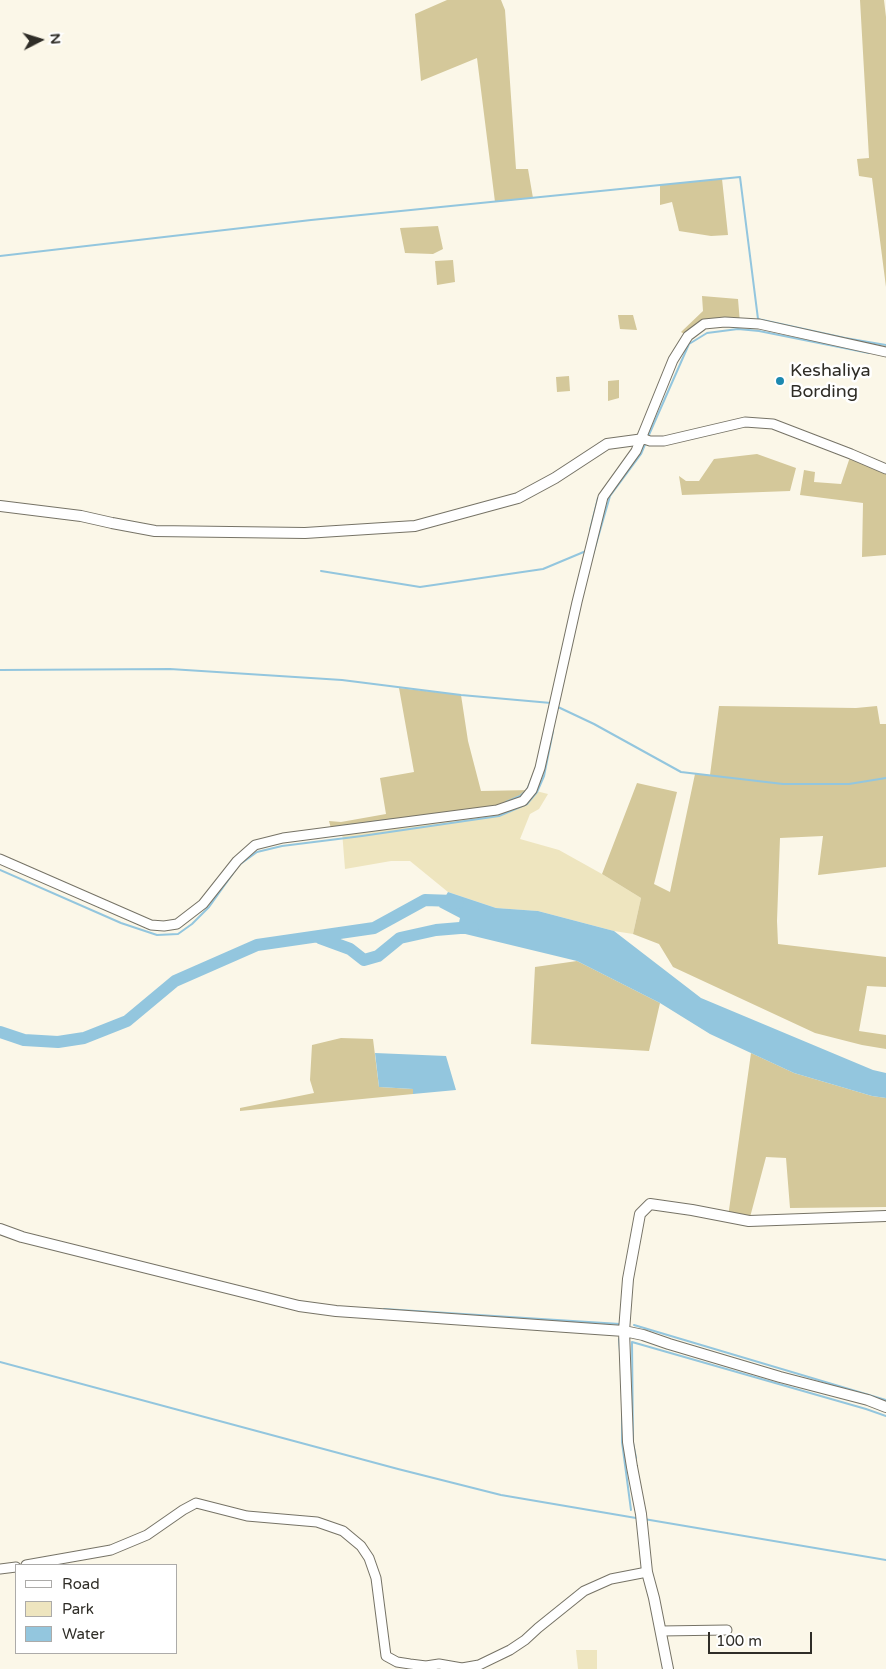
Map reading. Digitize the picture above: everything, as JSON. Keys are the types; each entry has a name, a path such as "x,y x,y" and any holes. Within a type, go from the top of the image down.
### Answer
{"street":[{"path":"0,859 151,925 164,926 177,924 204,904 236,861 255,845 283,838 497,810 523,801 532,790 540,768 577,602 603,497 645,440 673,360 688,336 704,324 725,322 759,324 886,352"},
{"path":"0,506 81,516 112,524 155,530 305,533 415,526 518,498 555,478 607,444 645,440 664,441 745,422 773,424 886,469"},
{"path":"668,1669 647,1572 641,1514 628,1442 624,1331 628,1278 640,1214 650,1204 749,1221 886,1216"},
{"path":"0,1229 22,1237 299,1306 336,1311 624,1331 643,1335 780,1377 868,1400 886,1407"},
{"path":"32,1564 111,1550 147,1536 196,1503 247,1516 317,1522 343,1531 361,1546 369,1558 376,1578 386,1656 397,1662 432,1667 469,1668 479,1666 525,1640 584,1591 611,1579 647,1572"},
{"path":"0,1568 15,1567"},
{"path":"661,1631 727,1630"}],"green space":[{"path":"532,790 548,794 539,809 530,814 520,839 559,850 641,898 633,934 614,931 538,911 496,908 448,892 410,861 391,861 345,869 342,831"},
{"path":"576,1650 597,1650 597,1669 578,1669"}],"shaded area":[{"path":"447,0 501,0 505,10 516,169 528,169 533,198 495,202 477,58 421,81 415,14"},
{"path":"860,0 884,0 886,17 886,287 872,178 859,176 857,159 869,158"},
{"path":"722,179 728,235 711,236 679,231 672,202 660,205 660,185"},
{"path":"438,226 443,249 433,254 405,253 400,228"},
{"path":"453,260 455,282 437,285 435,261"},
{"path":"702,296 738,299 740,323 704,324 688,336 681,332 703,311"},
{"path":"618,315 633,315 637,330 620,329"},
{"path":"569,376 570,391 557,392 556,377"},
{"path":"619,380 619,398 608,401 608,381"},
{"path":"757,454 796,468 790,491 682,495 679,476 686,481 699,481 714,459"},
{"path":"851,454 886,469 886,555 862,557 863,503 800,495 804,470 815,472 814,482 841,484"},
{"path":"399,688 461,695 468,741 481,791 532,790 523,801 497,810 332,832 329,821 341,822 386,814 380,778 414,772"},
{"path":"719,706 856,708 877,706 880,724 886,724 886,867 818,875 823,836 780,838 777,921 778,944 886,957 886,987 867,986 859,1031 886,1035 886,1049 815,1033 673,967 659,944 633,934 641,898 602,874 637,783 677,792 654,884 670,892 695,774 710,775"},
{"path":"577,961 660,1003 649,1051 531,1044 535,967"},
{"path":"341,1038 373,1039 379,1087 413,1089 413,1094 240,1111 240,1108 314,1093 310,1080 312,1045"},
{"path":"751,1053 794,1073 872,1096 886,1098 886,1207 790,1208 786,1158 766,1157 749,1221 728,1217"}],"water":[{"path":"448,892 496,908 538,911 614,931 701,998 873,1070 886,1073 886,1098 872,1096 794,1073 710,1034 660,1003 577,961 457,932 460,918 439,907"},
{"path":"375,1053 446,1056 456,1090 413,1094 413,1089 379,1087"}],"waterway":[{"path":"0,256 311,220 740,177 758,319 886,345"},
{"path":"648,437 689,344 707,333 738,329 759,331 869,353"},
{"path":"592,558 610,496 641,454 646,442"},
{"path":"590,530 598,498"},
{"path":"321,571 420,587 543,569 586,551"},
{"path":"0,670 170,669 342,680 461,695 551,703"},
{"path":"558,707 594,724 681,772 783,784 849,784 886,778"},
{"path":"0,870 121,923 157,935 178,934 192,924 209,907 239,865 257,852 282,846 499,816 527,804 537,792 544,776 553,731"},
{"path":"506,802 520,796 527,790 534,773"},
{"path":"335,827 395,819"},
{"path":"0,1032 24,1040 58,1042 84,1038 127,1021 175,981 257,945 374,928 425,900 454,901 458,903"},
{"path":"320,938 350,949 364,960 378,956 400,938 436,930 473,928"},
{"path":"384,1309 620,1324"},
{"path":"634,1325 886,1400"},
{"path":"619,1339 620,1352"},
{"path":"636,1458 633,1443 632,1342 886,1416"},
{"path":"0,1362 501,1495 636,1518"},
{"path":"622,1409 622,1442 631,1510"},
{"path":"644,1519 886,1560"}],"place":[{"name":"Keshaliya Bording","path":"780,381"}]}
